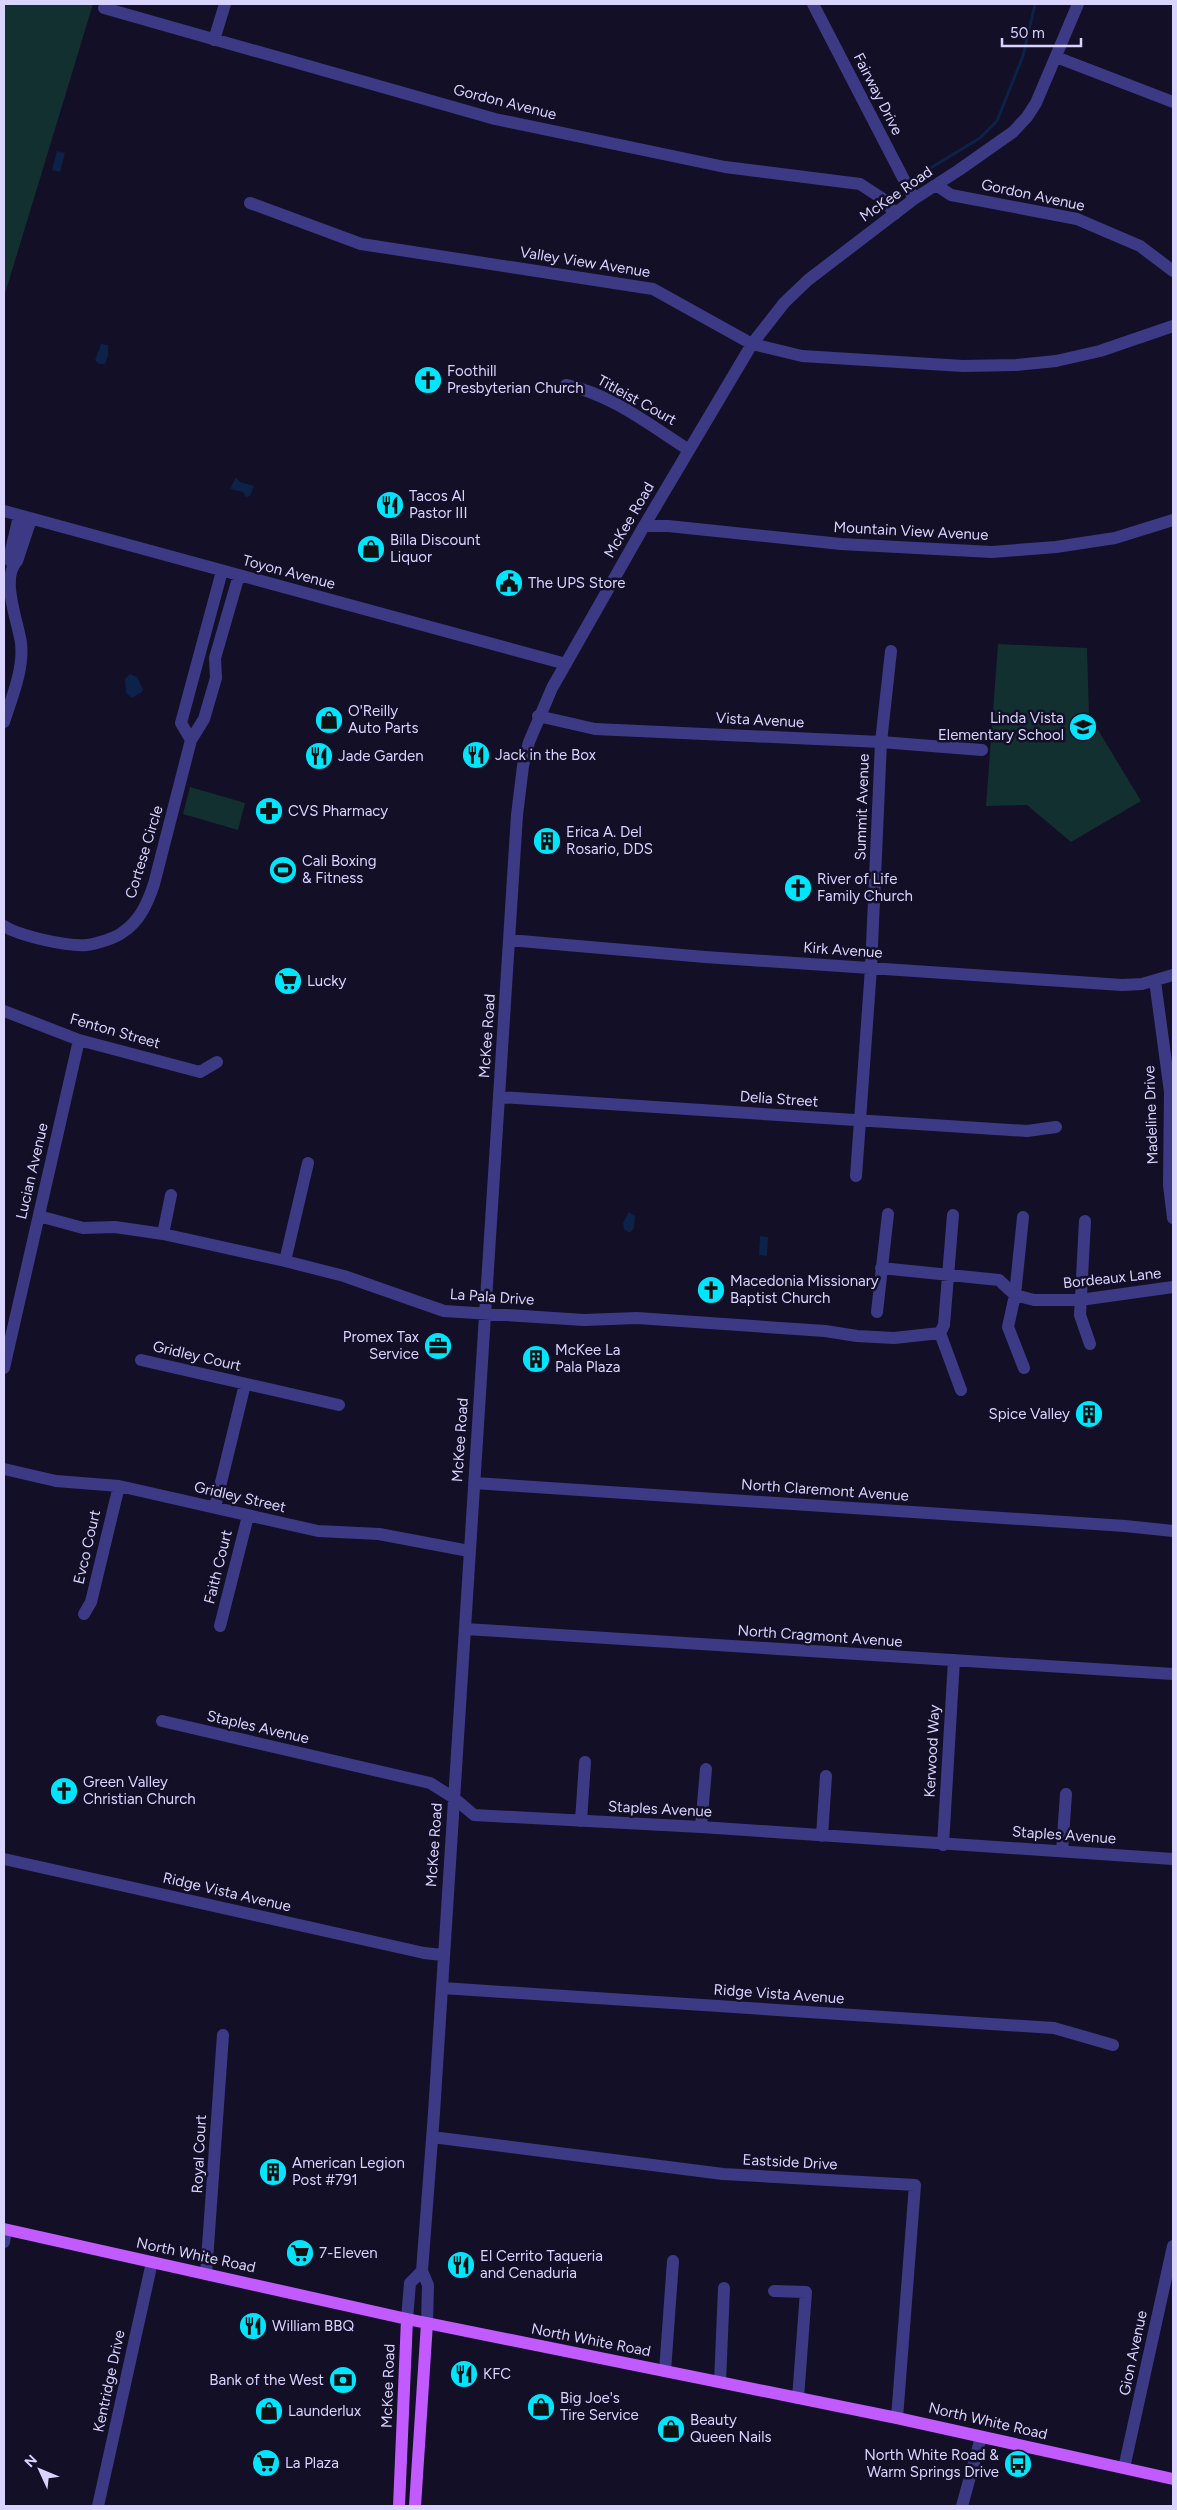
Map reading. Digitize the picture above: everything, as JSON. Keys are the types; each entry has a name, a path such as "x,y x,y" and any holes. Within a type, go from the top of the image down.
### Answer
{"main road":[{"name":"North White Road","path":"5,2233 152,2262 407,2319 897,2418 1173,2479"},
{"name":"McKee Road","path":"399,2506 407,2319"},
{"name":"McKee Road","path":"415,2506 427,2323"}],"street":[{"path":"214,40 225,4"},
{"name":"Fairway Drive","path":"813,4 914,199"},
{"name":"McKee Road","path":"427,2323 428,2285 422,2271 442,1988 517,815 523,766 538,716 566,664 644,526 752,344 784,304 808,280 914,199 1013,132 1027,118 1036,103 1078,4"},
{"name":"Gordon Avenue","path":"104,8 495,119 725,167 860,184 883,199 895,214"},
{"path":"1056,57 1173,102"},
{"name":"Gordon Avenue","path":"936,185 951,195 1076,218 1140,246 1173,272"},
{"name":"Valley View Avenue","path":"250,203 361,244 653,289 752,344 802,356 963,366 1016,366 1100,351 1173,326"},
{"name":"Titleist Court","path":"566,385 579,387 610,401 689,450"},
{"name":"Toyon Avenue","path":"4,511 566,664"},
{"path":"4,722 18,676 21,644 12,608 9,581 13,565 18,561 25,518"},
{"name":"Mountain View Avenue","path":"644,526 668,526 841,544 992,552 1056,547 1115,538 1173,520"},
{"path":"191,740 181,723 222,570"},
{"name":"Cortese Circle","path":"4,926 48,941 87,945 123,933 148,903 191,740 204,719 216,678 215,658 239,575"},
{"name":"Summit Avenue","path":"856,1176 871,968 881,742 891,651"},
{"name":"Vista Avenue","path":"538,716 595,729 881,742 982,750"},
{"name":"Kirk Avenue","path":"509,940 705,957 1122,985 1142,984 1173,975"},
{"name":"Madeline Drive","path":"1155,981 1170,1092 1169,1185 1173,1218"},
{"name":"Fenton Street","path":"4,1011 79,1040 200,1072 217,1062"},
{"name":"Lucian Avenue","path":"4,1368 79,1040"},
{"name":"Delia Street","path":"499,1097 1027,1131 1056,1127"},
{"path":"285,1261 308,1163"},
{"path":"163,1234 171,1195"},
{"path":"877,1312 888,1214"},
{"path":"953,1215 944,1325 940,1332 961,1390"},
{"name":"La Pala Drive","path":"39,1216 83,1228 115,1227 163,1234 285,1261 344,1276 444,1311 584,1320 646,1319 825,1331 894,1338 940,1332"},
{"path":"1023,1217 1015,1295 1008,1327 1024,1368"},
{"path":"1085,1221 1080,1315 1090,1344"},
{"name":"Bordeaux Lane","path":"882,1268 948,1273 999,1280 1015,1295 1034,1300 1080,1300 1173,1288"},
{"name":"Gridley Court","path":"141,1360 339,1405"},
{"name":"Gridley Court","path":"216,1507 245,1384"},
{"name":"Gridley Street","path":"4,1468 56,1481 119,1486 318,1531 379,1534 469,1551"},
{"name":"North Claremont Avenue","path":"474,1483 1105,1524 1173,1531"},
{"name":"Evco Court","path":"84,1614 91,1602 119,1486"},
{"name":"Faith Court","path":"220,1626 248,1516"},
{"name":"North Cragmont Avenue","path":"465,1629 1173,1674"},
{"name":"Kerwood Way","path":"943,1844 954,1660"},
{"name":"Staples Avenue","path":"162,1722 430,1783 454,1798 474,1815 701,1827 1173,1859"},
{"path":"581,1821 586,1762"},
{"path":"701,1827 706,1769"},
{"path":"822,1836 826,1776"},
{"path":"1062,1851 1066,1794"},
{"name":"Ridge Vista Avenue","path":"4,1859 424,1954 443,1955"},
{"name":"Ridge Vista Avenue","path":"442,1988 1054,2028 1113,2045"},
{"name":"Royal Court","path":"206,2274 223,2035"},
{"name":"Eastside Drive","path":"432,2138 723,2174 915,2184 897,2418"},
{"name":"Gion Avenue","path":"1124,2468 1173,2246"},
{"path":"665,2371 673,2261"},
{"name":"Kentridge Drive","path":"98,2506 152,2262"},
{"name":"McKee Road","path":"407,2319 410,2283 422,2271"},
{"path":"720,2382 724,2288"},
{"path":"774,2291 806,2292 798,2398"},
{"path":"962,2506 981,2437"}],"green space":[{"path":"4,4 93,4 4,297"},
{"path":"998,644 1087,648 1089,715 1141,801 1071,842 1027,805 986,806"},
{"path":"190,787 245,803 238,830 183,814"}],"water":[{"path":"57,151 65,153 60,172 52,170"},
{"path":"101,344 108,345 108,356 105,364 99,364 95,360"},
{"path":"236,477 240,482 254,486 250,496 246,497 243,492 230,489"},
{"path":"130,674 137,677 143,689 142,692 132,698 126,693 125,679"},
{"path":"629,1212 635,1216 634,1228 630,1233 624,1229 623,1223"},
{"path":"760,1236 768,1237 767,1256 759,1255"}],"waterway":[{"path":"924,172 980,138 997,121 1023,56 1035,4"}],"place":[{"name":"Foothill Presbyterian Church","path":"428,380"},
{"name":"Tacos Al Pastor III","path":"390,505"},
{"name":"Billa Discount Liquor","path":"371,549"},
{"name":"The UPS Store","path":"509,583"},
{"name":"O'Reilly Auto Parts","path":"329,720"},
{"name":"Linda Vista Elementary School","path":"1083,727"},
{"name":"Jack in the Box","path":"476,755"},
{"name":"Jade Garden","path":"319,756"},
{"name":"CVS Pharmacy","path":"269,811"},
{"name":"Erica A. Del Rosario, DDS","path":"547,841"},
{"name":"Cali Boxing & Fitness","path":"283,870"},
{"name":"River of Life Family Church","path":"798,888"},
{"name":"Lucky","path":"288,981"},
{"name":"Macedonia Missionary Baptist Church","path":"711,1290"},
{"name":"Promex Tax Service","path":"438,1346"},
{"name":"McKee La Pala Plaza","path":"536,1359"},
{"name":"Spice Valley","path":"1089,1414"},
{"name":"Green Valley Christian Church","path":"64,1791"},
{"name":"American Legion Post #791","path":"273,2172"},
{"name":"7-Eleven","path":"300,2253"},
{"name":"El Cerrito Taqueria and Cenaduria","path":"461,2265"},
{"name":"William BBQ","path":"253,2326"},
{"name":"KFC","path":"464,2374"},
{"name":"Bank of the West","path":"343,2380"},
{"name":"Big Joe's Tire Service","path":"541,2407"},
{"name":"Launderlux","path":"269,2411"},
{"name":"Beauty Queen Nails","path":"671,2429"},
{"name":"La Plaza","path":"266,2463"},
{"name":"North White Road & Warm Springs Drive","path":"1018,2464"}]}
